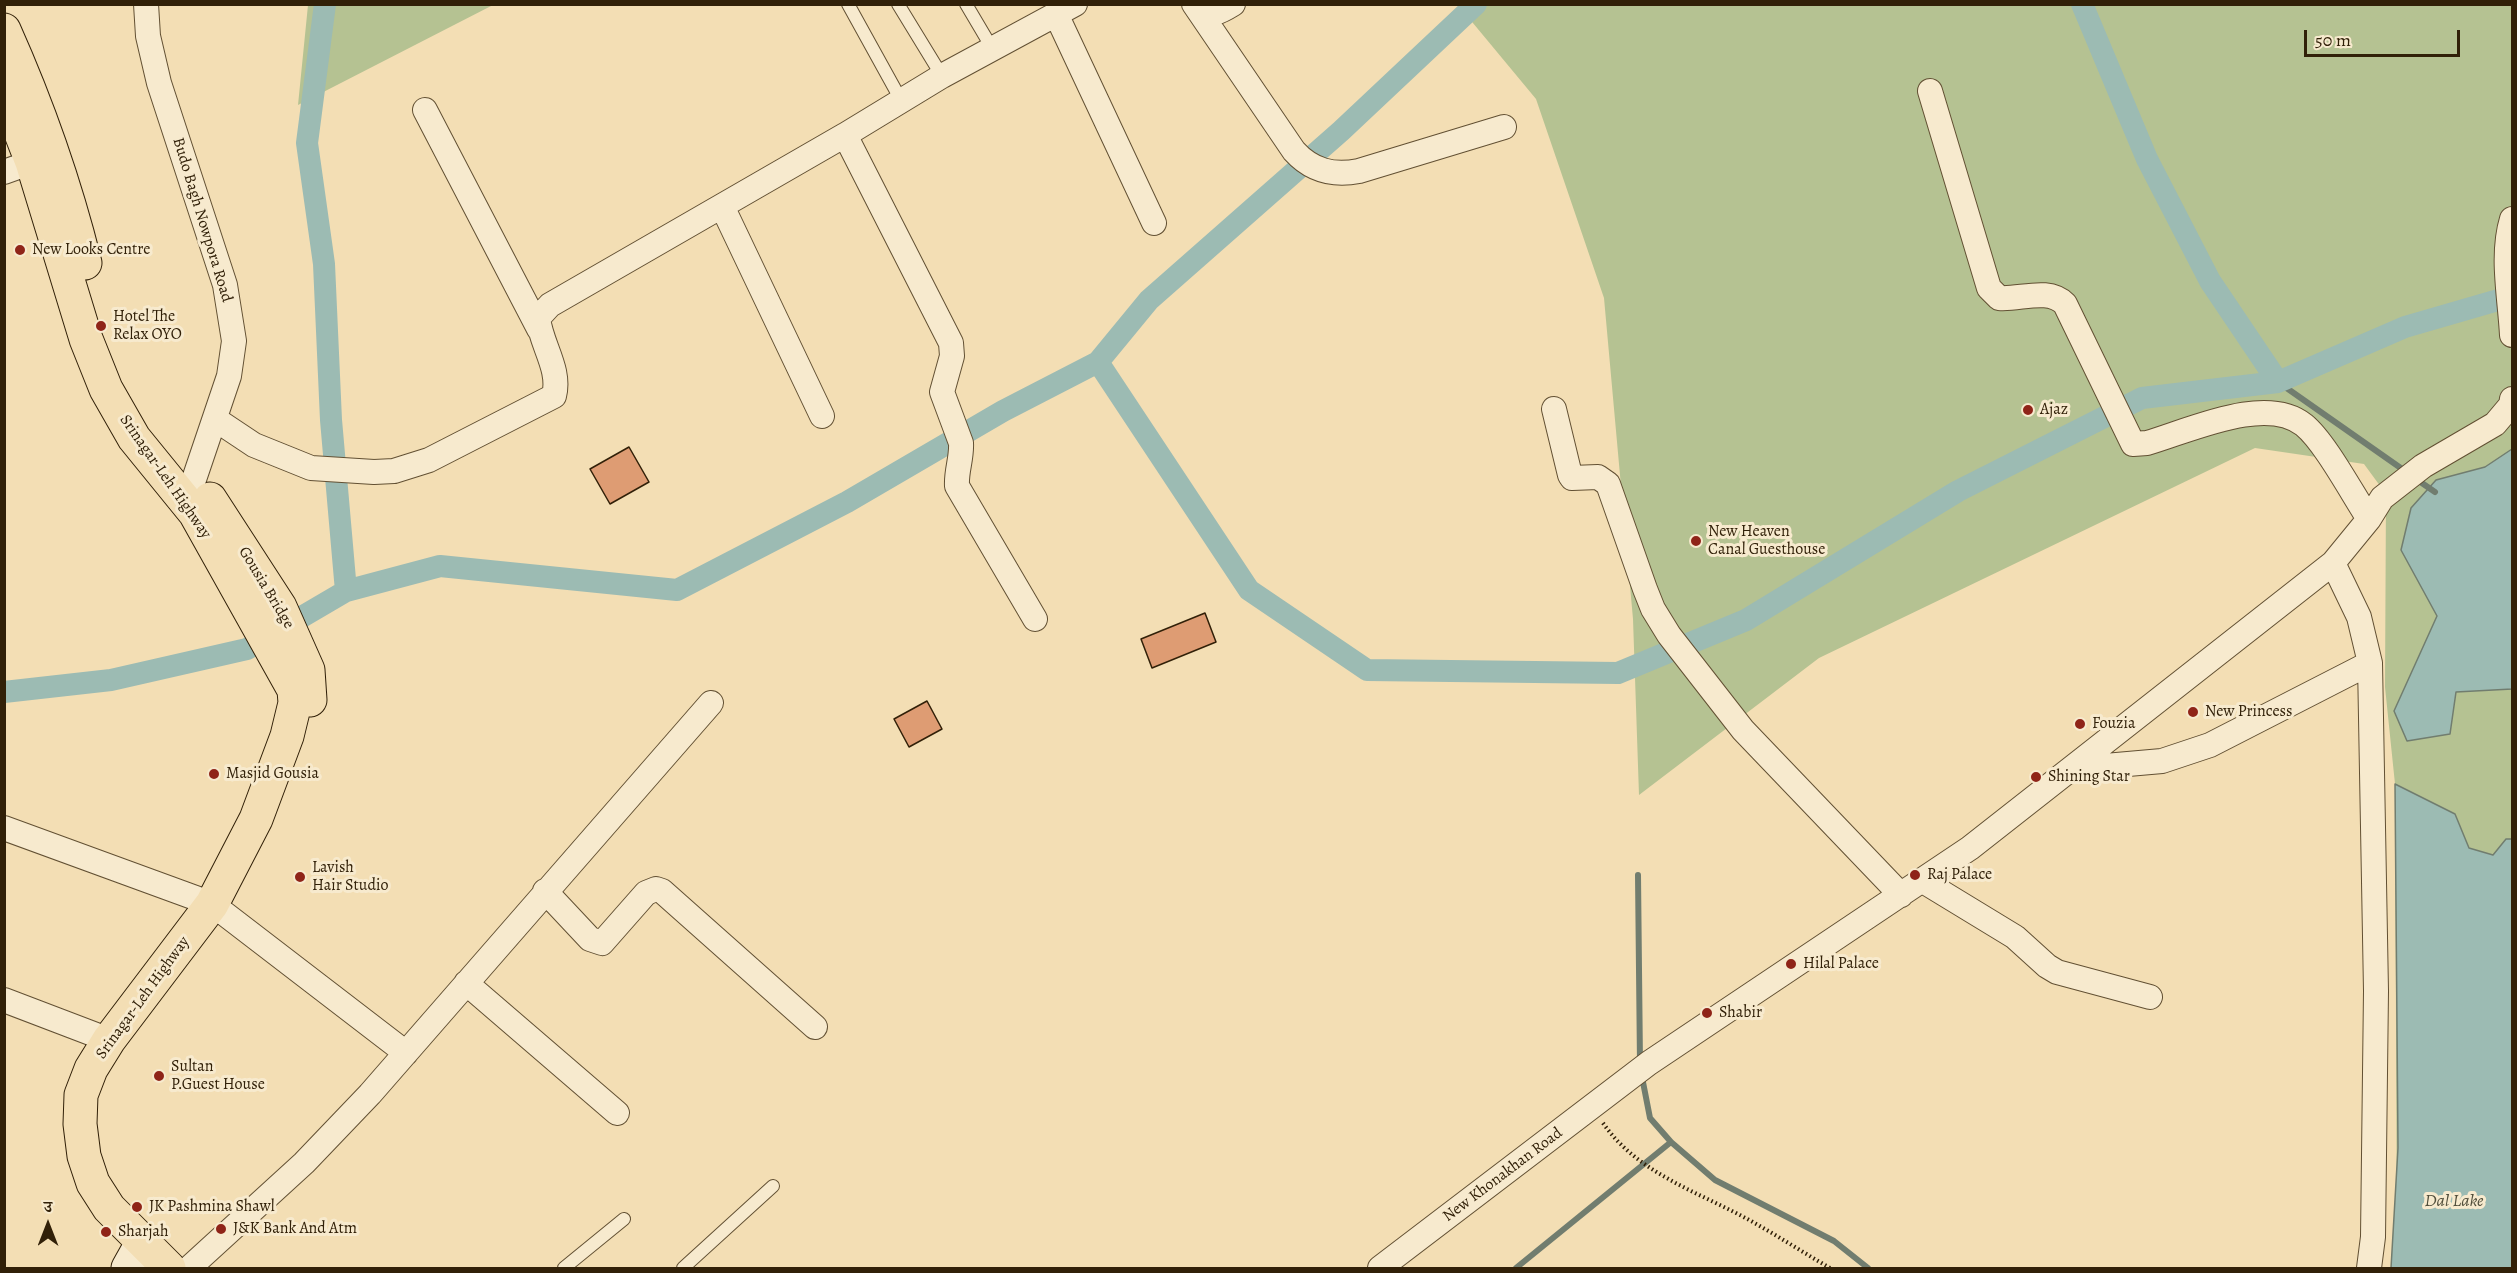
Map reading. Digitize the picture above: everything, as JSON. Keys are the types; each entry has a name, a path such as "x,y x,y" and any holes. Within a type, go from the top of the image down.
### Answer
{"highway":[{"path":"4,30 44,129 71,206 90,283 117,367 197,500"},
{"name":"Srinagar-Leh Highway","path":"4,90 18,167 106,389 134,438 197,500"},
{"name":"Gousia Bridge","path":"197,500 280,607 302,653 300,679"},
{"name":"Srinagar-Leh Highway","path":"169,1269 135,1256 93,1183 84,1156 80,1124 81,1095 91,1069 109,1040 212,904 256,819 278,793 304,736 310,703 300,679"}],"street":[{"name":"Budo Bagh Nowpora Road","path":"146,4 148,36 159,83 225,285 234,341 229,376 215,419 197,500"},
{"path":"1197,8 1209,15 1216,14 1233,4"},
{"path":"1197,8 1301,159 1323,172 1343,174 1359,171 1504,127"},
{"path":"539,329 538,318 542,311 550,305 845,135 942,76 1065,9 1154,223"},
{"path":"1930,91 1989,288 1999,298 2044,295 2060,299 2065,304 2133,444 2147,443 2238,416 2275,412 2289,416 2304,425 2316,437 2369,519"},
{"path":"215,419 254,445 311,468 347,472 394,471 429,460 554,396 557,385 556,375 539,329 424,110"},
{"path":"845,135 951,343 952,356 942,392 961,443 957,486 1035,619"},
{"path":"722,206 822,416"},
{"path":"2512,219 2508,234 2512,326"},
{"name":"New Khonakhan Road","path":"1380,1269 1649,1063 1970,848 2333,563 2369,519 2382,498 2424,466 2494,424 2511,405 2512,399"},
{"path":"1554,408 1569,475 1572,478 1598,477 1608,484 1649,599 1669,635 1743,730 1901,895"},
{"path":"2333,563 2359,617 2370,663 2376,1003 2373,1237 2368,1269"},
{"path":"2071,769 2162,761 2210,746 2370,663"},
{"path":"189,1269 304,1163 406,1053 711,703"},
{"path":"4,828 212,904 406,1053"},
{"path":"1923,881 2015,937 2057,972 2150,997"},
{"path":"545,891 590,939 602,943 646,893 656,889 662,891 815,1027"},
{"path":"466,982 617,1113"},
{"path":"4,1000 109,1040"}],"lane":[{"path":"848,4 901,100"},
{"path":"898,4 942,76"},
{"path":"966,4 992,48"},
{"path":"683,1269 773,1186"},
{"path":"564,1269 624,1219"}],"path":[{"path":"1615,1140 1663,1178 1750,1220 1830,1269"}],"green space":[{"path":"308,4 493,5 298,105"},
{"path":"1458,5 2512,5 2512,1268 2397,1268 2395,784 2385,687 2386,494 2364,464 2255,448 1819,658 1639,795 1633,619 1604,298 1536,99"}],"water":[{"path":"2512,449 2512,689 2456,692 2450,734 2407,741 2394,711 2437,616 2401,550 2411,508 2436,480 2485,467"},
{"name":"Dal Lake","path":"2395,784 2455,814 2469,848 2493,855 2506,839 2512,839 2512,1268 2391,1268 2398,1148"}],"building":[{"path":"629,447 649,482 610,504 590,469"},
{"path":"1205,613 1216,642 1152,668 1141,639"},
{"path":"927,701 942,729 909,747 894,719"}],"waterway":[{"path":"325,4 307,143 324,264 331,420 346,591"},
{"path":"4,692 111,680 247,649 346,591 440,566 677,590 847,502 1003,411 1098,362 1149,300 1341,131 1476,4"},
{"path":"2082,4 2147,159 2210,281 2278,382"},
{"path":"1098,362 1249,590 1367,670 1618,673 1746,620 1958,491 2142,398 2278,382 2405,327 2512,296"},
{"path":"2278,382 2405,471"},
{"path":"2416,479 2435,492"},
{"path":"1638,875 1640,1064"},
{"path":"1642,1077 1650,1118 1671,1142 1715,1180 1834,1241 1868,1268"},
{"path":"1516,1268 1671,1142"}],"place":[{"name":"New Looks Centre","path":"20,250"},
{"name":"Hotel The Relax OYO","path":"101,326"},
{"name":"Ajaz","path":"2028,410"},
{"name":"New Heaven Canal Guesthouse","path":"1696,541"},
{"name":"New Princess","path":"2193,712"},
{"name":"Fouzia","path":"2080,724"},
{"name":"Masjid Gousia","path":"214,774"},
{"name":"Shining Star","path":"2036,777"},
{"name":"Raj Palace","path":"1915,875"},
{"name":"Lavish Hair Studio","path":"300,877"},
{"name":"Hilal Palace","path":"1791,964"},
{"name":"Shabir","path":"1707,1013"},
{"name":"Sultan P.Guest House","path":"159,1076"},
{"name":"JK Pashmina Shawl","path":"137,1207"},
{"name":"J&K Bank And Atm","path":"221,1229"},
{"name":"Sharjah","path":"106,1232"}]}
